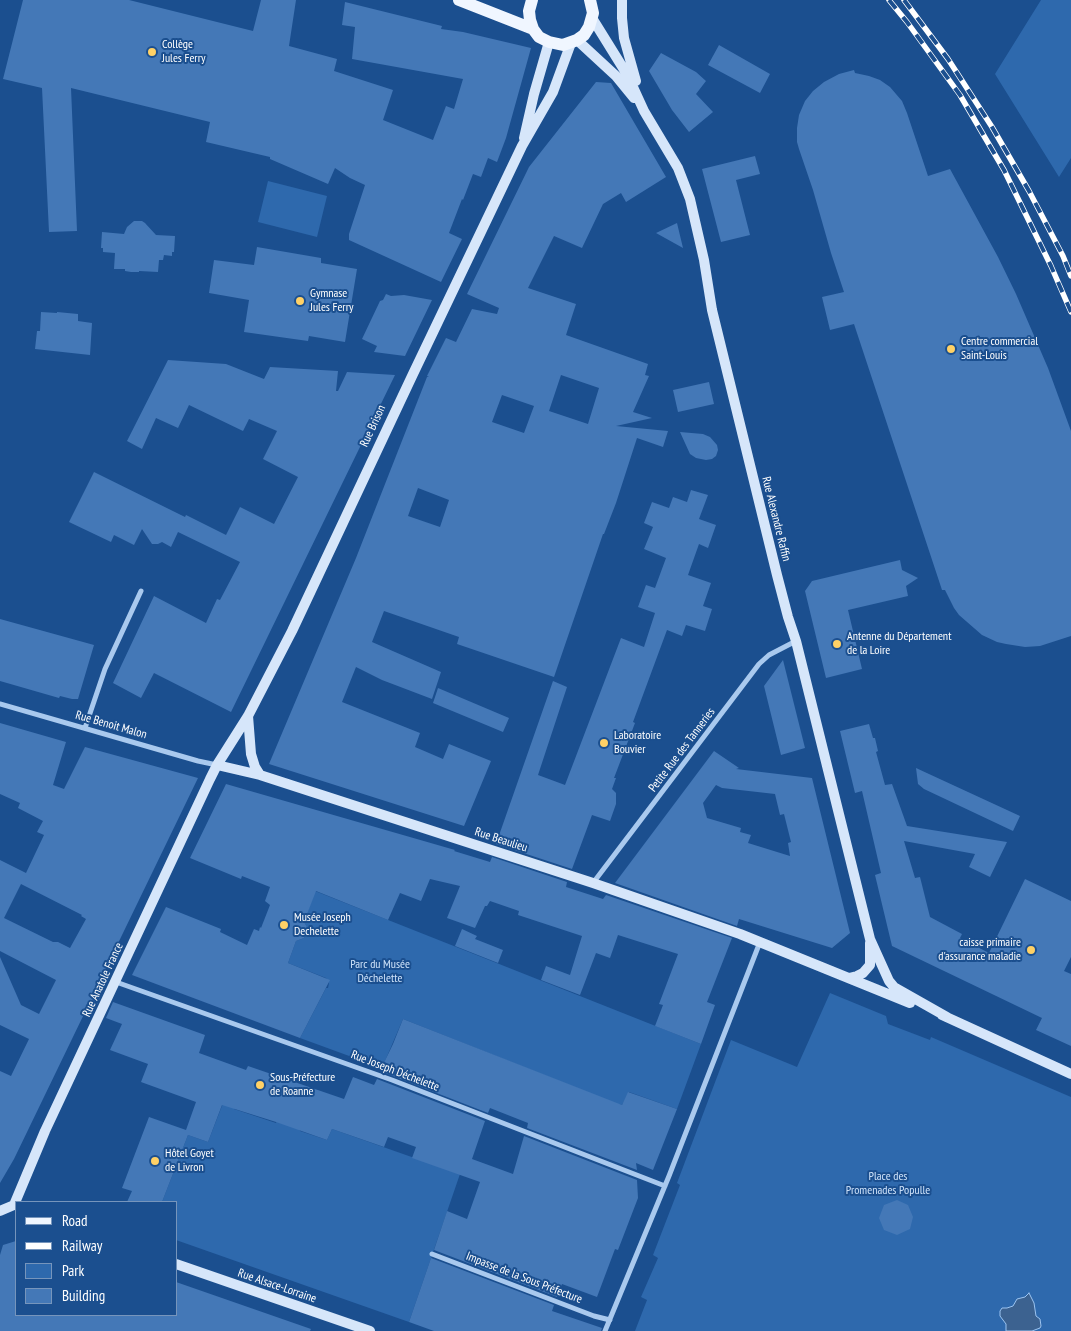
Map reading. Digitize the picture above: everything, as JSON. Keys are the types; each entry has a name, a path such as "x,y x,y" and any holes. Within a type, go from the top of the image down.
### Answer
{"main road":[{"path":"459,0 533,29"},
{"path":"532,0 529,11 533,29 539,37 549,42 564,45 574,42 584,35 589,27 592,6"}],"street":[{"path":"622,0 624,38 644,111"},
{"name":"Rue Alexandre Raffin","path":"592,6 644,111 678,168 690,199 704,260 712,310 870,939"},
{"name":"Rue Brison","path":"522,146 549,42"},
{"name":"Rue Alexandre Raffin","path":"574,42 616,76 644,111"},
{"name":"Rue Brison","path":"217,765 248,716 292,631 522,146 553,92 574,42"},
{"path":"85,728 105,669 141,591"},
{"name":"Petite Rue des Tanneries","path":"593,883 759,664 769,655 796,641"},
{"name":"Rue Benoit Malon","path":"0,704 217,765"},
{"path":"248,716 251,754 260,775"},
{"name":"Rue Beaulieu","path":"217,765 260,775 593,883 740,934 947,1017"},
{"name":"Rue Anatole France","path":"17,1201 46,1131 217,765"},
{"path":"850,978 863,973 870,965 870,939"},
{"path":"870,939 889,981 894,987 947,1017 1071,1074"},
{"path":"604,1331 664,1186 760,942"},
{"name":"Rue Joseph Déchelette","path":"116,982 392,1080 664,1186"},
{"path":"0,1211 15,1206"},
{"name":"Impasse de la Sous Préfecture","path":"432,1254 610,1320"},
{"name":"Rue Alsace-Lorraine","path":"178,1265 370,1331"}],"green space":[{"path":"1041,0 1071,0 1071,158 1059,177 995,74"},
{"path":"268,181 327,196 317,237 258,222"},
{"name":"Parc du Musée Déchelette","path":"315,891 701,1044 677,1109 629,1092 622,1105 617,1104 403,1019 382,1068 300,1038 329,983 326,978 288,963 296,941 304,938 307,927 304,922"},
{"name":"Place des Promenades Populle","path":"830,993 886,1016 888,1024 930,1040 931,1037 1071,1097 1071,1331 635,1331 647,1300 641,1297 658,1258 653,1255 680,1185 677,1183 731,1040 797,1067"},
{"path":"286,1095 300,1131 327,1140 332,1129 460,1174 409,1322 178,1241 178,1201 162,1201 188,1135 208,1142 225,1098 236,1102 234,1109 276,1123"}],"shaded area":[{"path":"1029,1293 1034,1303 1036,1316 1040,1319 1040,1328 1032,1331 1006,1331 1006,1324 1000,1316 1000,1311 1002,1308 1013,1306 1017,1299 1025,1297"}],"building":[{"path":"23,0 129,0 253,31 261,0 296,0 289,46 337,59 334,71 393,90 383,120 433,140 446,106 454,109 463,79 352,59 355,27 342,25 345,2 442,26 441,29 463,32 531,48 506,138 497,162 488,158 481,177 473,174 462,199 449,233 462,239 441,282 349,240 349,234 365,185 335,168 328,184 270,159 270,157 206,142 210,122 71,88 77,231 49,232 42,88 3,79"},
{"path":"719,45 770,74 760,93 708,65"},
{"path":"661,53 696,72 706,81 696,94 713,112 689,132 672,110 649,71"},
{"name":"Centre commercial Saint-Louis","path":"854,70 855,73 880,80 890,87 902,101 928,176 950,169 998,257 1048,368 1071,431 1071,636 1040,646 1025,647 1006,644 982,635 959,615 945,590 942,590 854,324 830,330 822,297 844,292 799,149 797,128 799,115 805,101 813,91 824,82 839,74"},
{"path":"596,82 611,83 666,177 626,202 621,193 603,204 582,248 554,236 528,288 576,304 566,335 648,364 645,375 649,376 633,412 652,418 616,426 668,431 663,447 637,438 554,677 457,644 459,637 384,611 372,642 441,672 432,699 382,680 356,667 342,702 420,733 415,747 443,759 449,744 491,761 464,826 269,764 356,558 427,377 429,377 427,376 446,338 456,342 472,309 497,314 499,308 467,294 529,167","holes":["561,375 599,388 588,424 549,411","502,395 534,406 524,433 492,422","418,488 449,500 440,527 408,516"]},
{"path":"755,156 760,174 736,180 750,235 721,242 702,169"},
{"path":"134,221 142,221 156,235 175,236 174,252 172,252 172,256 164,255 163,260 159,260 158,272 131,272 125,271 125,269 114,269 115,253 103,252 103,248 101,248 102,232 124,234 127,227"},
{"path":"677,223 683,248 656,233"},
{"name":"Gymnase Jules Ferry","path":"257,247 321,258 321,263 357,269 345,342 309,336 308,341 244,332 249,300 209,293 214,260 254,265"},
{"path":"386,294 432,300 405,356 374,352 377,346 362,339 380,301 383,300"},
{"path":"41,312 78,314 78,321 92,323 90,355 35,349 37,331 40,331"},
{"path":"168,360 226,364 264,379 270,367 338,371 336,391 338,391 347,372 395,375 231,712 154,673 141,698 113,683 154,596 206,623 217,599 220,600 240,562 178,532 171,547 162,542 152,544 142,529 134,545 114,535 111,542 69,522 94,472 226,535 240,507 274,524 298,477 263,459 277,431 249,419 243,431 189,405 178,428 156,418 142,449 127,441"},
{"path":"709,382 714,404 678,412 673,390"},
{"path":"680,432 703,434 710,437 717,445 716,456 706,460 696,458 690,454"},
{"path":"691,490 708,495 699,519 716,525 708,548 699,544 688,575 711,583 703,606 712,609 705,631 686,625 682,636 667,630 614,778 616,778 612,789 616,793 616,804 610,821 592,815 572,869 496,844 553,681 567,687 538,775 565,785 621,638 644,647 655,613 638,607 646,585 655,588 666,558 644,549 653,527 644,523 652,502 669,508 673,497 687,502"},
{"name":"Antenne du Département de la Loire","path":"900,560 902,570 918,578 906,586 908,596 848,610 862,669 826,678 805,591 812,581"},
{"path":"0,619 94,645 78,699 60,696 59,698 0,681"},
{"path":"783,660 805,748 781,755 764,686"},
{"path":"438,688 509,718 503,732 433,703"},
{"path":"0,723 66,742 53,785 64,789 85,747 198,778 93,995 100,998 93,1013 86,1010 14,1159 0,1183 0,1071 11,1076 29,1039 0,1025 0,957 21,1005 39,1014 56,980 0,951 0,860 26,873 44,835 37,832 43,821 18,808 20,803 0,794","holes":["21,884 82,915 86,919 70,948 58,942 53,942 4,918"]},
{"path":"869,724 873,738 875,738 878,751 876,752 885,785 892,784 907,826 1007,842 990,877 969,867 975,854 904,841 915,878 920,877 930,917 962,934 960,938 989,953 1025,879 1071,901 1071,957 1064,971 1071,974 1071,1046 1036,1030 1042,1018 892,946 875,875 881,873 862,791 855,793 840,731"},
{"path":"714,751 739,768 736,769 812,778 850,933 832,948 739,919 737,926 615,883","holes":["716,785 722,788 775,794 780,815 784,814 791,842 788,843 790,856 748,843 751,835 740,832 741,828 707,818 703,803"]},
{"path":"916,768 1020,816 1013,831 924,789 918,784"},
{"path":"226,784 455,850 490,862 492,857 567,882 566,887 603,899 606,895 732,938 707,1002 715,1005 701,1044 655,1026 663,1005 659,1004 678,954 618,935 610,958 596,953 580,995 541,980 546,966 570,975 582,936 518,915 519,911 490,901 485,906 475,928 447,918 460,886 430,879 421,901 400,893 388,920 316,891 304,922 307,927 304,938 296,941 288,963 330,980 300,1038 132,975 166,907 221,929 220,932 247,945 254,929 259,931 261,928 270,905 265,901 270,887 242,876 241,879 190,858"},
{"path":"462,929 477,936 475,939 503,950 498,963 455,946"},
{"path":"113,1002 205,1035 199,1053 246,1070 248,1066 344,1099 353,1077 374,1085 377,1079 485,1121 472,1159 513,1174 524,1136 637,1180 638,1198 618,1250 615,1249 597,1297 562,1284 557,1297 434,1250 447,1211 467,1219 480,1182 412,1158 416,1147 388,1137 384,1147 332,1129 327,1140 222,1105 208,1142 188,1135 162,1201 127,1201 132,1191 122,1188 149,1117 186,1130 196,1102 141,1082 148,1064 110,1050 122,1024 106,1018"},
{"path":"403,1019 622,1105 628,1092 677,1109 653,1170 636,1163 637,1170 527,1128 528,1123 490,1108 488,1113 380,1071"},
{"path":"897,1200 908,1205 913,1217 910,1229 897,1235 884,1230 879,1218 884,1205"},
{"path":"15,1241 15,1316 178,1316 178,1283 311,1329 310,1331 0,1331 0,1255 3,1245"},
{"path":"431,1258 554,1305 552,1311 602,1328 601,1331 434,1331 409,1322"}],"railway":[{"path":"889,0 960,95 1004,170 1051,266 1071,312"},
{"path":"904,0 948,59 992,127 1029,191 1063,256 1071,276"}],"place":[{"name":"Collège Jules Ferry","path":"152,52"},
{"name":"Gymnase Jules Ferry","path":"300,301"},
{"name":"Centre commercial Saint-Louis","path":"951,349"},
{"name":"Antenne du Département de la Loire","path":"837,644"},
{"name":"Laboratoire Bouvier","path":"604,743"},
{"name":"Musée Joseph Dechelette","path":"284,925"},
{"name":"caisse primaire d'assurance maladie","path":"1031,950"},
{"name":"Sous-Préfecture de Roanne","path":"260,1085"},
{"name":"Hôtel Goyet de Livron","path":"155,1161"}]}
